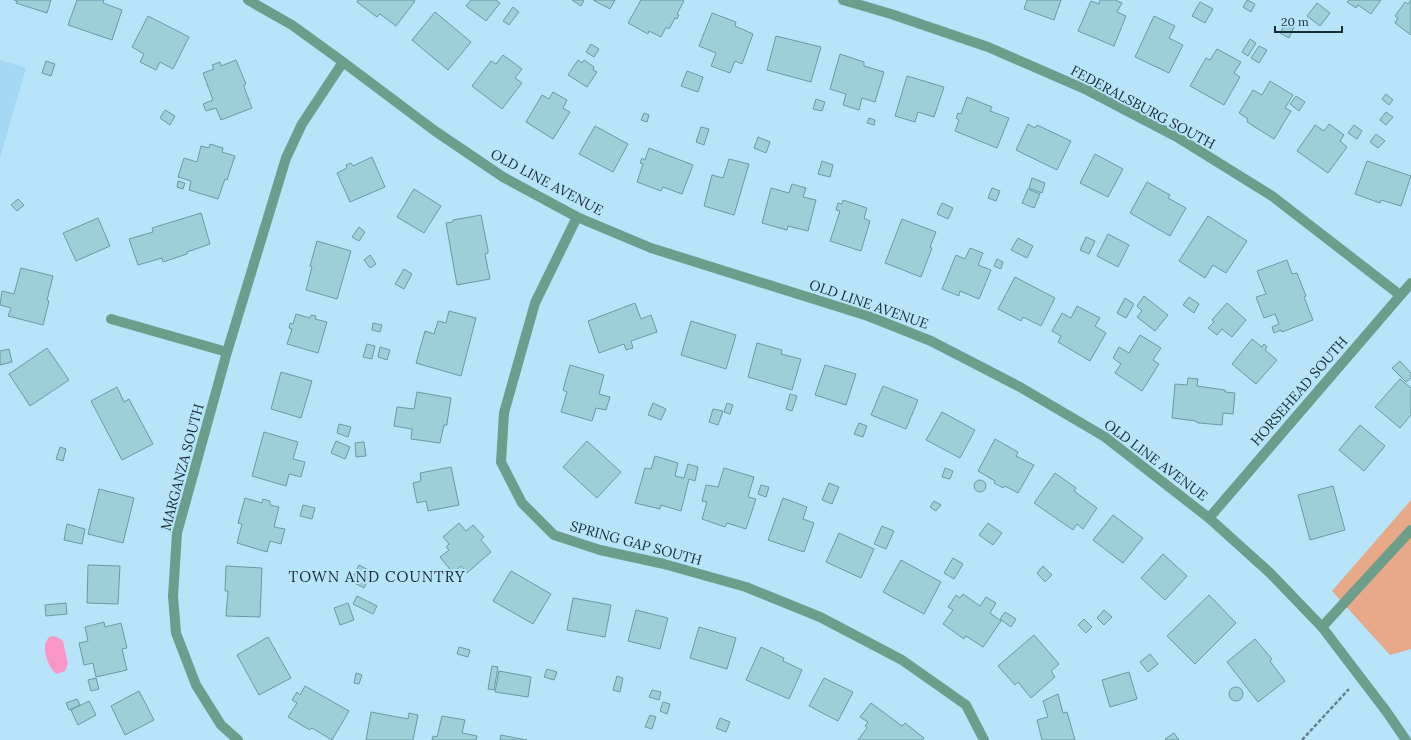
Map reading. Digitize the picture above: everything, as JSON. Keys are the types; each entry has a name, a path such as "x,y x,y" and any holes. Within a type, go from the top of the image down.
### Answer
{"street":[{"name":"OLD LINE AVENUE","path":"248,0 292,25 435,132 503,177 577,217 651,248 868,316 931,341 1020,387 1105,437 1209,518 1270,573 1322,627 1386,711 1406,740"},
{"name":"FEDERALSBURG SOUTH","path":"843,0 891,14 988,47 1094,93 1177,137 1272,196 1400,295"},
{"name":"MARGANZA SOUTH","path":"238,740 221,725 196,685 176,633 173,596 177,533 227,352 286,158 302,124 343,62"},
{"name":"SPRING GAP SOUTH","path":"577,217 535,303 504,413 501,462 522,503 554,535 600,550 664,564 746,587 820,617 902,660 966,705 984,740"},
{"name":"HORSEHEAD SOUTH","path":"1209,518 1411,283"},
{"path":"112,319 227,352"},
{"path":"1322,627 1411,530"}],"path":[{"path":"1302,740 1360,677"}],"shaded area":[{"path":"0,60 26,68 0,158"},
{"path":"1411,500 1411,649 1390,655 1332,591"},
{"path":"53,636 63,641 68,664 65,671 57,674 50,666 45,650 47,640 49,637"}],"building":[{"path":"14,0 51,0 47,13 16,3 17,1"},
{"path":"77,0 104,0 103,3 122,10 112,40 68,25"},
{"path":"358,0 415,1 396,26 380,14 377,17 357,2"},
{"path":"471,0 496,0 500,3 486,21 466,6"},
{"path":"572,0 584,0 581,6"},
{"path":"593,0 615,0 610,9"},
{"path":"641,0 684,1 677,14 679,15 677,19 675,18 669,29 666,27 661,37 649,31 648,34 628,23"},
{"path":"1027,0 1061,0 1054,20 1024,9"},
{"path":"1100,0 1115,0 1122,3 1117,12 1126,16 1114,46 1078,31 1091,1 1099,4"},
{"path":"1247,0 1255,4 1251,12 1243,7"},
{"path":"1349,0 1381,0 1371,14 1358,5 1356,8 1347,2"},
{"path":"1411,0 1411,35 1395,23 1398,18 1395,16 1405,2 1408,4"},
{"path":"1200,2 1213,9 1205,23 1192,16"},
{"path":"1317,3 1330,13 1320,26 1307,16"},
{"path":"513,7 519,12 509,25 503,21"},
{"path":"435,12 471,42 448,70 412,40"},
{"path":"712,13 736,22 735,26 753,34 742,64 735,61 730,73 711,66 716,53 699,46"},
{"path":"148,16 189,37 173,69 160,62 156,70 140,62 144,54 132,47"},
{"path":"1154,16 1175,26 1169,38 1183,45 1169,73 1135,57"},
{"path":"1286,22 1294,27 1289,38 1280,33"},
{"path":"776,36 821,47 811,82 767,70"},
{"path":"1250,39 1256,43 1248,56 1242,52"},
{"path":"591,44 599,49 594,57 586,52"},
{"path":"1259,46 1267,50 1259,63 1251,58"},
{"path":"1217,49 1241,62 1234,73 1240,77 1224,105 1190,86 1206,58 1210,60"},
{"path":"840,54 864,62 864,66 884,72 875,102 862,98 859,110 843,105 846,94 830,89"},
{"path":"503,55 522,69 515,78 522,83 502,109 472,86 491,61 496,64"},
{"path":"236,60 246,84 244,87 252,108 221,120 216,108 206,111 203,104 213,100 203,73 214,69 212,65 220,62 221,66"},
{"path":"578,60 582,63 584,60 594,67 593,70 597,72 587,87 568,75"},
{"path":"46,61 55,64 51,76 42,73"},
{"path":"687,71 703,77 698,92 681,86"},
{"path":"907,76 944,87 934,117 918,112 915,122 895,116"},
{"path":"1270,81 1293,95 1285,108 1291,111 1274,139 1247,122 1248,119 1239,113 1253,90 1262,95"},
{"path":"553,92 567,100 563,108 570,112 553,139 526,122 542,95 549,99"},
{"path":"1386,94 1393,100 1389,105 1382,99"},
{"path":"1296,96 1305,102 1299,111 1290,104"},
{"path":"967,97 992,107 990,111 1009,118 997,148 955,131 959,120 956,118 958,113 961,114"},
{"path":"816,99 825,102 822,111 813,109"},
{"path":"165,110 175,116 170,125 160,118"},
{"path":"1386,112 1393,117 1386,125 1380,120"},
{"path":"644,113 649,115 647,122 641,120"},
{"path":"869,118 875,120 874,125 867,123"},
{"path":"1028,124 1035,128 1037,125 1071,141 1057,170 1016,150"},
{"path":"1329,124 1344,135 1340,141 1347,147 1328,173 1297,151 1315,125 1324,131"},
{"path":"1354,125 1362,131 1357,139 1348,133"},
{"path":"595,126 628,144 613,172 579,154"},
{"path":"701,127 709,129 704,145 696,142"},
{"path":"1376,134 1385,141 1378,148 1370,142"},
{"path":"758,137 770,142 766,153 754,148"},
{"path":"210,144 223,148 222,152 235,156 227,180 225,179 218,199 189,190 191,181 178,177 184,158 197,162 201,146 209,148"},
{"path":"649,148 693,165 682,194 663,187 661,191 637,182 643,164 640,163 642,158 645,160"},
{"path":"1095,154 1123,169 1108,197 1080,183"},
{"path":"372,157 385,187 350,202 337,173 347,168 346,165 351,163 353,166"},
{"path":"729,159 749,164 734,215 704,206 712,175 723,178"},
{"path":"822,161 833,165 830,177 818,174"},
{"path":"1367,161 1411,176 1401,206 1381,200 1380,203 1355,194"},
{"path":"1032,178 1045,183 1042,193 1029,188"},
{"path":"178,181 185,183 183,189 177,187"},
{"path":"1147,182 1170,195 1168,198 1186,208 1170,236 1130,213"},
{"path":"792,184 806,188 803,197 816,200 808,231 788,226 787,230 762,223 771,188 789,193"},
{"path":"992,188 1000,191 996,201 988,198"},
{"path":"414,189 441,206 424,233 397,217"},
{"path":"1028,189 1040,194 1034,208 1022,203"},
{"path":"18,199 24,205 17,211 11,205"},
{"path":"843,200 867,208 864,218 870,221 861,251 830,241 840,211 836,210 838,203 842,204"},
{"path":"942,203 953,208 948,219 937,214"},
{"path":"201,213 210,244 163,262 162,258 138,265 129,239 153,232 152,228"},
{"path":"481,215 488,250 488,253 485,254 490,279 457,285 446,223 453,222 453,220"},
{"path":"1208,216 1247,241 1226,273 1213,265 1205,278 1179,261"},
{"path":"98,218 110,246 76,261 63,233"},
{"path":"902,219 936,232 930,247 932,248 921,277 885,263"},
{"path":"359,227 365,232 359,241 352,237"},
{"path":"1108,234 1129,245 1118,267 1097,256"},
{"path":"1086,237 1095,241 1089,254 1080,250"},
{"path":"1018,238 1033,246 1027,258 1011,250"},
{"path":"317,241 351,251 337,299 306,290 312,267 310,266"},
{"path":"970,248 983,253 978,265 991,270 979,299 960,291 959,296 942,289 956,255 965,259"},
{"path":"370,255 376,264 370,268 364,260"},
{"path":"997,259 1003,262 1001,269 994,266"},
{"path":"1287,260 1292,274 1297,273 1313,320 1282,332 1281,330 1274,333 1272,327 1279,324 1275,314 1264,318 1256,297 1266,294 1257,271"},
{"path":"21,268 53,276 43,325 8,316 11,308 0,305 2,291 14,294"},
{"path":"404,269 412,274 404,289 395,284"},
{"path":"1015,277 1055,298 1041,326 1023,317 1021,321 998,309"},
{"path":"1144,296 1168,315 1155,331 1137,317 1142,311 1137,306"},
{"path":"1189,297 1199,304 1194,313 1183,305"},
{"path":"1125,298 1134,304 1126,318 1117,313"},
{"path":"635,303 641,319 651,315 657,332 631,341 633,348 626,350 624,344 599,353 588,321"},
{"path":"1227,303 1246,320 1232,337 1222,329 1217,335 1208,328 1214,322 1212,320"},
{"path":"1077,306 1100,318 1095,326 1106,333 1090,361 1058,342 1061,336 1052,331 1062,313 1071,318"},
{"path":"449,311 476,318 461,376 416,363 425,331 434,334 438,321 446,323"},
{"path":"296,314 310,318 311,315 316,316 315,319 327,322 318,353 287,344 292,329 289,328 290,323 293,324"},
{"path":"691,321 736,335 726,369 681,355"},
{"path":"373,323 382,325 380,332 372,330"},
{"path":"1140,335 1161,348 1153,360 1159,364 1142,391 1115,373 1121,364 1113,358 1119,347 1129,353"},
{"path":"1252,339 1262,347 1264,344 1267,347 1265,350 1277,360 1256,384 1232,364"},
{"path":"757,343 782,350 781,354 801,359 792,390 748,377"},
{"path":"367,344 375,346 372,359 363,357"},
{"path":"380,347 390,350 387,360 378,357"},
{"path":"47,348 69,380 30,406 9,374"},
{"path":"9,349 12,362 0,365 0,351"},
{"path":"1400,361 1411,373 1411,378 1406,382 1392,368"},
{"path":"570,365 604,375 599,394 610,397 606,410 596,408 592,421 561,412 567,392 563,390"},
{"path":"825,365 856,374 846,405 815,395"},
{"path":"281,372 312,381 301,418 271,409"},
{"path":"1188,378 1198,379 1197,386 1235,393 1233,414 1223,413 1222,425 1199,423 1196,421 1172,418 1175,384 1187,385"},
{"path":"1400,379 1411,388 1411,415 1400,428 1375,407"},
{"path":"883,386 918,400 906,429 871,415"},
{"path":"117,387 124,402 129,399 153,444 122,460 91,401"},
{"path":"417,392 451,398 447,425 444,425 440,443 411,439 412,429 394,426 397,407 414,409"},
{"path":"790,394 797,396 792,411 786,409"},
{"path":"653,403 666,409 661,420 648,415"},
{"path":"727,403 733,405 730,414 724,412"},
{"path":"713,409 723,411 718,425 709,422"},
{"path":"942,412 975,430 960,458 926,440"},
{"path":"859,423 867,426 863,437 854,434"},
{"path":"339,424 351,427 348,437 337,433"},
{"path":"1360,425 1385,446 1364,471 1339,450"},
{"path":"264,432 298,442 293,459 305,462 301,477 289,474 286,486 252,476"},
{"path":"995,439 1018,452 1016,456 1034,465 1018,493 1005,486 1003,488 994,483 995,481 978,471"},
{"path":"336,441 350,447 345,459 331,453"},
{"path":"587,441 621,472 597,498 563,467"},
{"path":"364,442 366,456 356,457 355,443"},
{"path":"60,447 66,449 63,461 56,459"},
{"path":"655,456 678,463 675,476 684,478 688,464 698,467 695,481 689,479 681,511 661,505 660,509 635,503 645,468 651,469"},
{"path":"451,467 459,505 428,511 426,501 417,503 413,483 421,481 420,473"},
{"path":"724,468 754,477 748,497 756,499 746,529 727,523 725,527 702,519 707,502 702,501 706,485 718,487"},
{"path":"945,468 953,471 950,479 942,477"},
{"path":"1055,473 1076,488 1074,491 1097,508 1083,529 1077,524 1073,530 1034,503"},
{"path":"978,480 982,480 986,486 982,492 978,492 974,488 974,484"},
{"path":"829,483 839,487 832,504 822,500"},
{"path":"761,485 769,487 766,497 758,494"},
{"path":"1333,486 1345,530 1310,540 1298,495"},
{"path":"99,489 134,498 123,543 88,534"},
{"path":"245,498 262,503 263,499 270,501 270,505 279,507 274,527 285,529 281,544 270,541 267,552 237,543 242,524 238,523"},
{"path":"783,498 807,507 803,519 814,523 804,552 768,540"},
{"path":"934,501 941,505 936,511 930,507"},
{"path":"303,505 315,508 312,519 300,516"},
{"path":"1113,515 1143,538 1123,563 1093,540"},
{"path":"459,523 466,531 473,525 484,537 481,540 491,552 467,573 461,566 453,573 440,557 449,550 446,547 449,544 443,537"},
{"path":"988,523 1002,533 993,545 979,535"},
{"path":"67,524 85,529 82,544 64,540"},
{"path":"882,526 894,531 886,549 874,544"},
{"path":"839,533 874,549 861,578 826,562"},
{"path":"1163,554 1187,576 1165,600 1141,578"},
{"path":"953,558 963,564 954,579 944,573"},
{"path":"901,560 941,582 924,614 883,592"},
{"path":"88,565 120,566 118,604 87,603"},
{"path":"359,565 372,572 364,588 351,581"},
{"path":"226,566 262,568 260,617 226,616 228,591 225,591"},
{"path":"1043,566 1052,575 1045,582 1037,573"},
{"path":"511,571 551,594 533,624 493,601"},
{"path":"963,594 980,606 986,597 996,603 990,613 1001,621 983,647 966,636 964,639 943,624 953,610 948,607 956,595 960,598"},
{"path":"1209,595 1236,623 1195,664 1167,636"},
{"path":"357,596 377,606 373,614 353,604"},
{"path":"573,598 611,605 605,637 567,630"},
{"path":"66,603 67,614 46,616 45,605"},
{"path":"348,603 354,620 340,625 334,608"},
{"path":"636,610 668,618 660,649 628,641"},
{"path":"1104,610 1112,617 1104,625 1097,618"},
{"path":"1005,612 1016,619 1011,627 1000,619"},
{"path":"1084,619 1092,627 1086,633 1078,625"},
{"path":"104,622 105,627 121,623 127,648 122,649 127,670 96,677 93,663 84,665 79,643 88,641 85,627"},
{"path":"699,627 736,638 727,669 690,658"},
{"path":"1034,635 1059,664 1051,671 1055,677 1031,698 1018,682 1015,685 998,666"},
{"path":"268,637 291,678 259,695 237,655"},
{"path":"1255,639 1272,659 1270,661 1285,681 1258,702 1227,662"},
{"path":"459,647 470,650 468,657 457,654"},
{"path":"761,647 784,658 783,661 802,670 789,699 746,680"},
{"path":"1150,654 1158,664 1148,672 1140,662"},
{"path":"492,666 498,667 494,690 488,689"},
{"path":"547,669 557,672 554,680 544,677"},
{"path":"499,671 531,677 528,697 495,692"},
{"path":"1129,672 1137,699 1110,707 1102,680"},
{"path":"356,673 362,675 359,684 354,683"},
{"path":"617,676 623,678 620,692 613,690"},
{"path":"96,678 99,689 91,691 88,680"},
{"path":"824,678 853,692 838,721 809,706"},
{"path":"305,686 349,711 332,740 312,728 310,730 288,717 297,703 292,700 297,692 300,695"},
{"path":"1233,687 1239,687 1243,691 1243,697 1239,701 1233,701 1229,697 1229,691"},
{"path":"652,690 661,692 659,700 649,697"},
{"path":"139,691 154,720 125,735 111,706"},
{"path":"1058,694 1063,713 1067,712 1075,740 1042,740 1037,720 1048,717 1043,701"},
{"path":"77,699 80,705 69,710 66,703"},
{"path":"89,701 96,715 78,725 71,710"},
{"path":"663,702 670,704 667,714 660,711"},
{"path":"871,703 902,726 905,723 924,738 922,740 858,740 867,728 865,726 868,722 860,717"},
{"path":"371,712 408,719 409,713 418,715 413,740 366,740"},
{"path":"650,715 656,717 652,729 645,727"},
{"path":"442,716 465,720 462,733 477,736 476,740 432,740 433,736 437,737"},
{"path":"720,718 730,722 726,732 716,728"},
{"path":"1174,733 1179,740 1165,739"},
{"path":"501,735 516,738 527,740 500,740"}],"district":[{"name":"TOWN AND COUNTRY","path":"377,577"}]}
